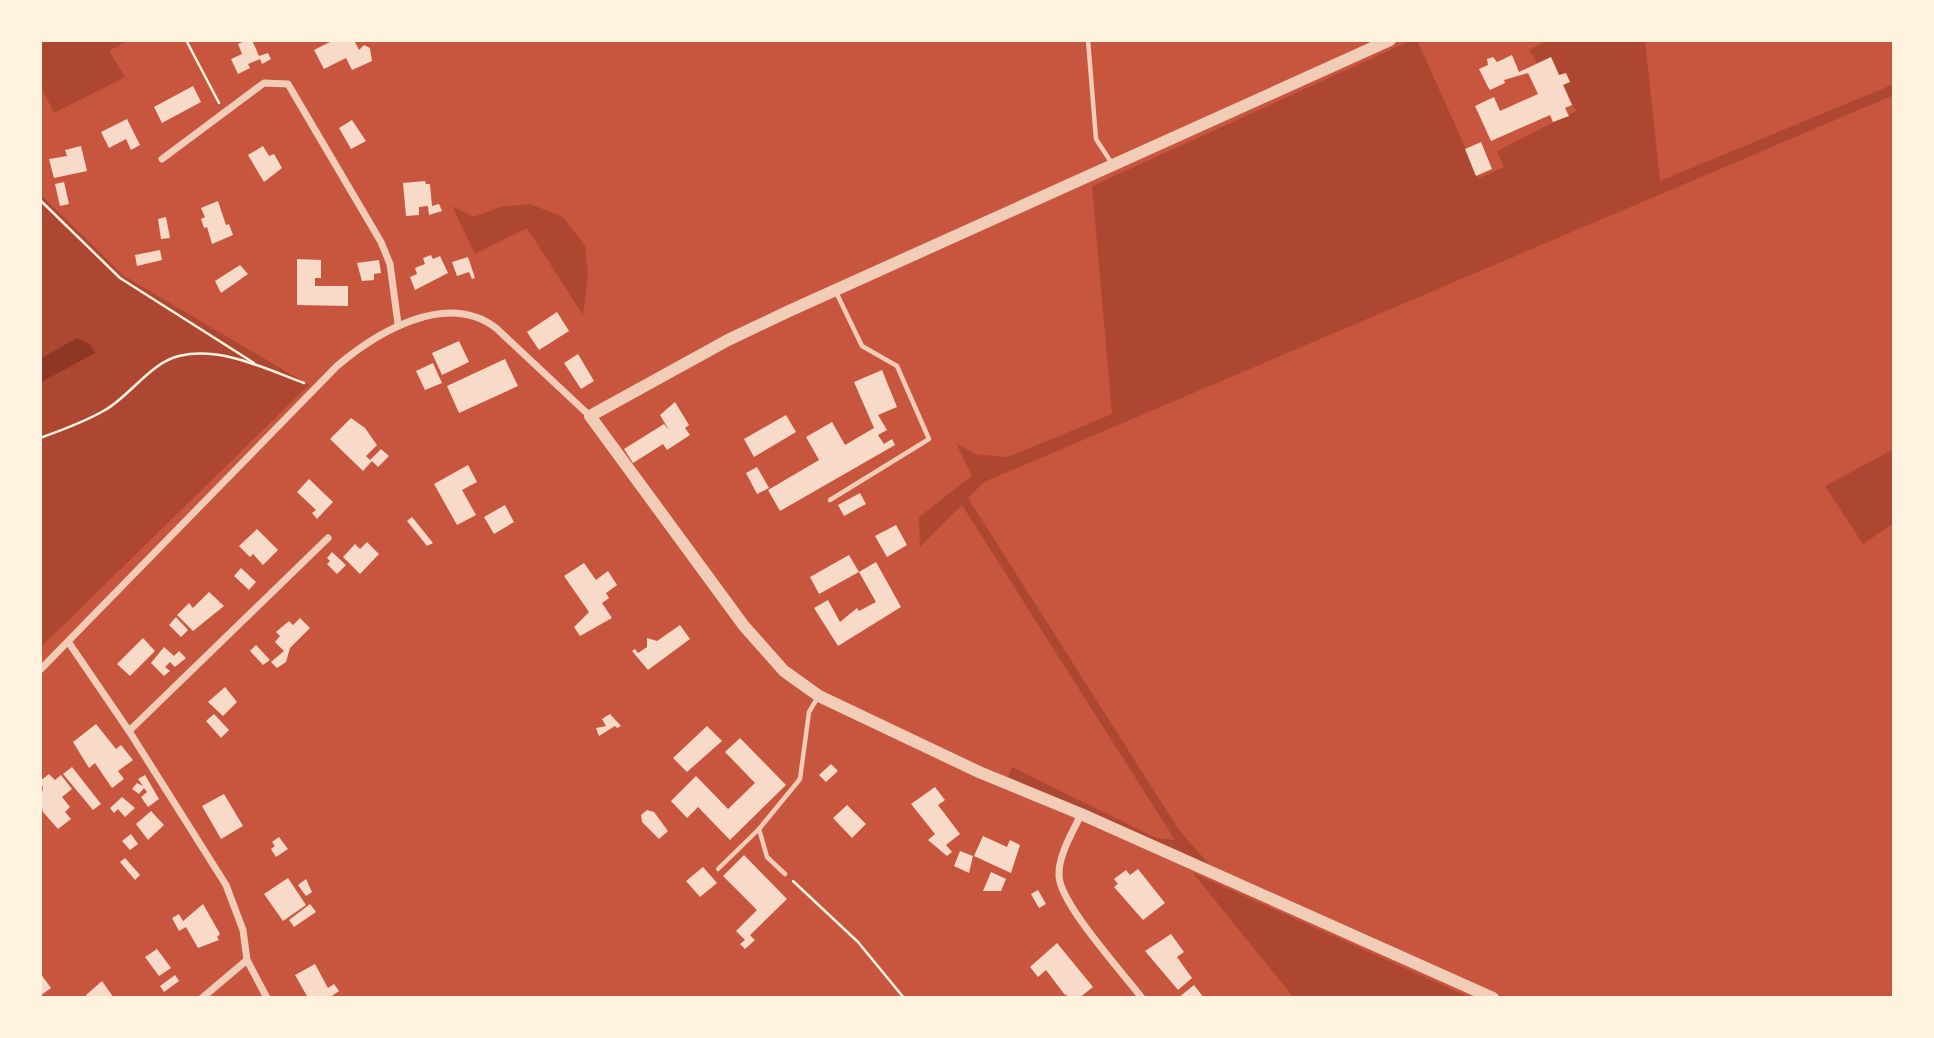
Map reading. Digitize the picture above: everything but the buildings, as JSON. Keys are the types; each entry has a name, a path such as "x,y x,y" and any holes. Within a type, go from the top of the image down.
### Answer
{"street":[{"path":"590,416 727,340 1112,163 1390,40"},
{"path":"162,159 264,83 278,81 293,88 381,242 390,264 398,324"},
{"path":"40,670 363,344 398,324 456,314 483,320 496,328 590,416 744,626 784,671 819,696 979,772 1081,814 1493,998"},
{"path":"130,731 328,538"},
{"path":"69,643 130,731 226,884 243,930 247,960 267,998"},
{"path":"1081,814 1062,859 1059,877 1065,898 1142,998"},
{"path":"202,998 247,960"}],"lane":[{"path":"1088,40 1096,139 1112,163"},
{"path":"830,500 929,439 897,366 862,346 835,290"},
{"path":"718,869 759,829 800,779 809,712 819,696"},
{"path":"759,829 767,857 785,874"}],"path":[{"path":"186,40 223,112"},
{"path":"40,200 120,278 260,367"},
{"path":"40,438 105,411 156,369 176,357 197,353 232,357 317,388"},
{"path":"785,874 858,942 904,998"}],"shaded area":[{"path":"40,40 129,40 109,51 125,77 54,113 40,85"},
{"path":"1417,40 1479,178 1504,167 1497,151 1576,111 1551,57 1537,63 1529,50 1549,40 1645,40 1660,181 1894,84 1894,95 984,482 968,498 1179,830 1209,864 1008,777 1012,767 1156,838 1175,840 962,505 920,547 919,517 972,476 956,443 975,454 1008,457 1112,414 1092,186"},
{"path":"40,194 124,276 309,385 40,648"},
{"path":"530,204 563,217 585,246 588,274 583,315 527,228 475,254 452,206 473,217 501,207"},
{"path":"77,338 90,344 95,353 40,383 40,359"},
{"path":"1894,449 1894,523 1863,544 1825,486"},
{"path":"1193,873 1471,998 1294,998"}]}
